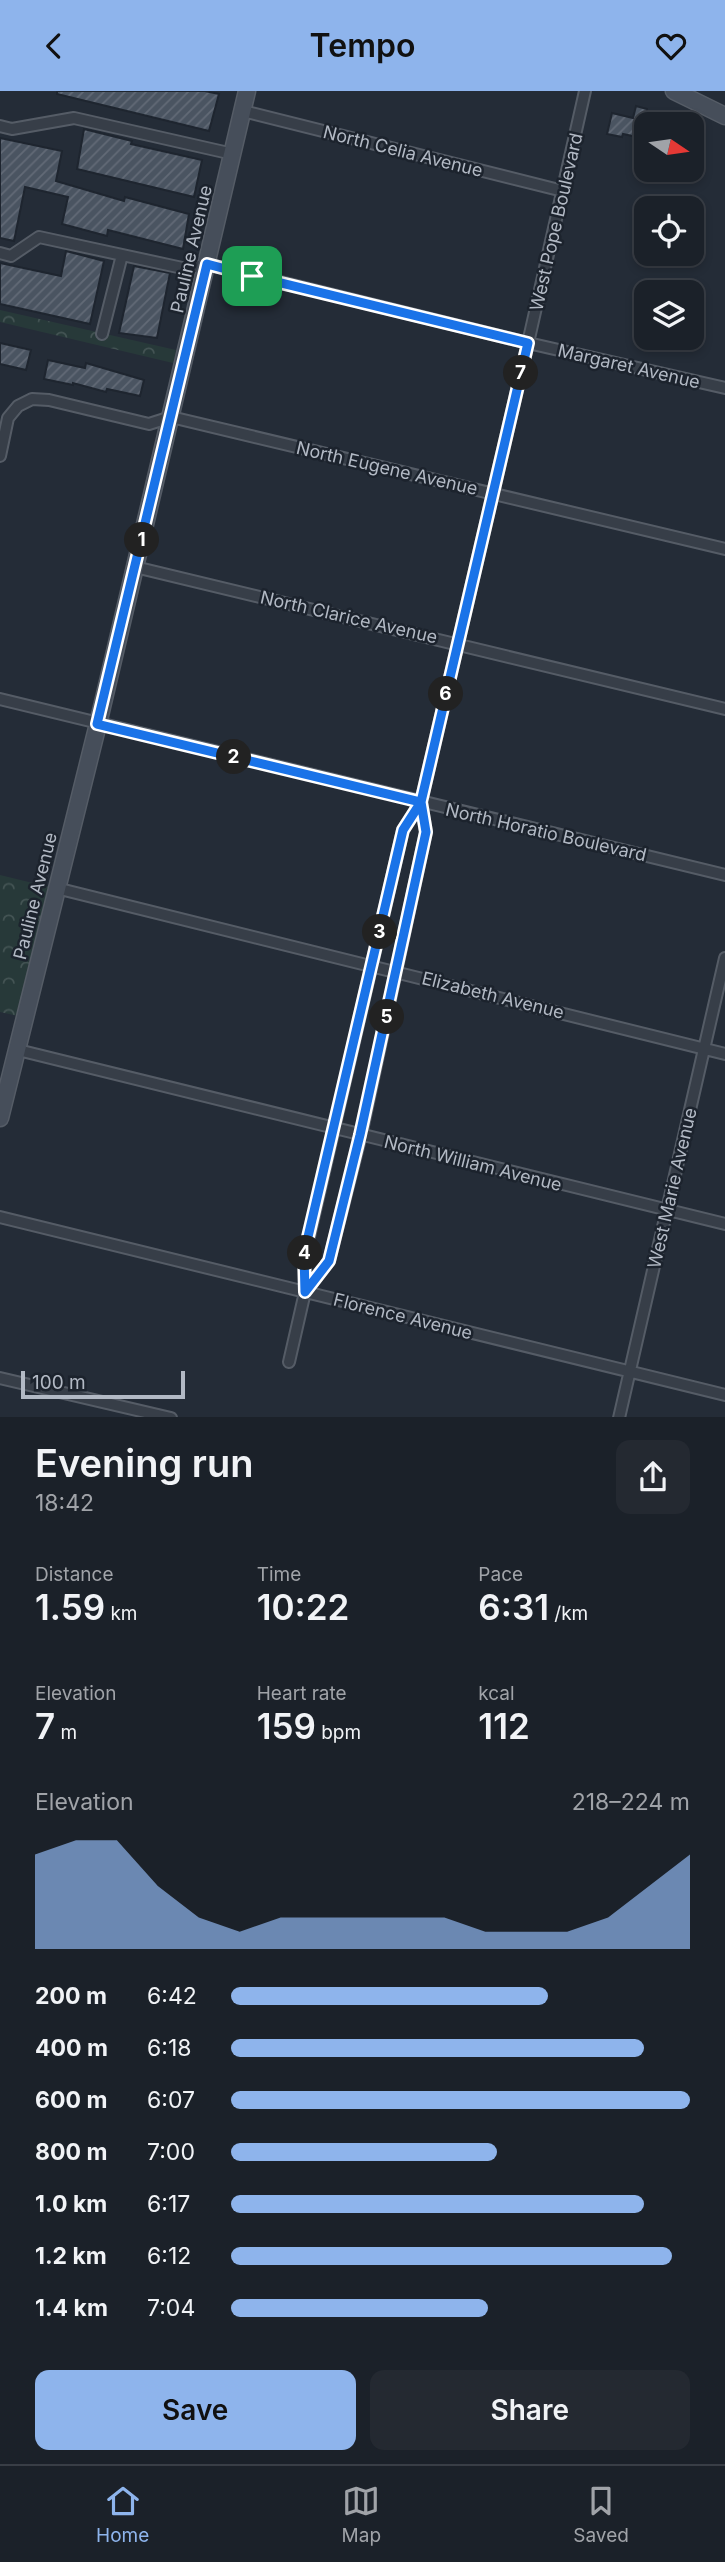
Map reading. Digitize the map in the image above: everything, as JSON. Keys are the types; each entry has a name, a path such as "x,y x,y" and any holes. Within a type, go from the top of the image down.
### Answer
{"street":[{"name":"Pauline Avenue","path":"0,1118 135,567 247,91"},
{"name":"West Pope Boulevard","path":"289,1362 305,1292 304,1254 403,830 421,802 494,493 584,91"},
{"path":"674,91 725,116"},
{"name":"North Celia Avenue","path":"243,111 562,191"},
{"path":"0,126 12,129 74,118 233,154"},
{"name":"Margaret Avenue","path":"0,253 11,256 39,237 187,269 207,264 725,388"},
{"path":"102,334 122,255"},
{"path":"0,456 9,418 18,406 32,399 49,400 149,424 171,417"},
{"name":"North Eugene Avenue","path":"171,417 725,549"},
{"name":"North Clarice Avenue","path":"135,567 725,709"},
{"name":"North Horatio Boulevard","path":"0,699 725,875"},
{"name":"West Pope Boulevard","path":"305,1292 329,1261 360,1135 426,832 421,802"},
{"name":"Elizabeth Avenue","path":"57,888 725,1054"},
{"name":"West Marie Avenue","path":"619,1417 725,958"},
{"name":"North William Avenue","path":"18,1050 725,1224"},
{"name":"Florence Avenue","path":"0,1217 725,1395"},
{"path":"0,1378 171,1417"}],"green space":[{"path":"0,310 176,350 173,363 0,322"},
{"path":"0,875 49,887 18,1016 0,1012"}],"building":[{"path":"57,91 205,91 219,94 209,131 57,94"},
{"path":"636,106 647,109 647,112 634,112"},
{"path":"612,113 633,118 634,114 634,136 607,134"},
{"path":"84,129 132,141 131,144 202,160 194,197 77,169"},
{"path":"0,138 62,151 56,181 124,201 125,197 189,214 183,249 108,230 107,236 62,224 68,197 25,187 14,241 0,238"},
{"path":"66,251 104,261 90,324 0,304 0,263 61,276"},
{"path":"134,266 170,273 157,338 119,333"},
{"path":"0,343 31,350 26,370 0,364"},
{"path":"48,360 85,368 86,363 144,380 140,396 44,379"}],"route":[{"path":"252,276 207,264 97,724 421,802 403,830 304,1254 305,1292 329,1261 360,1135 426,832 421,802 528,343 252,276"}]}
